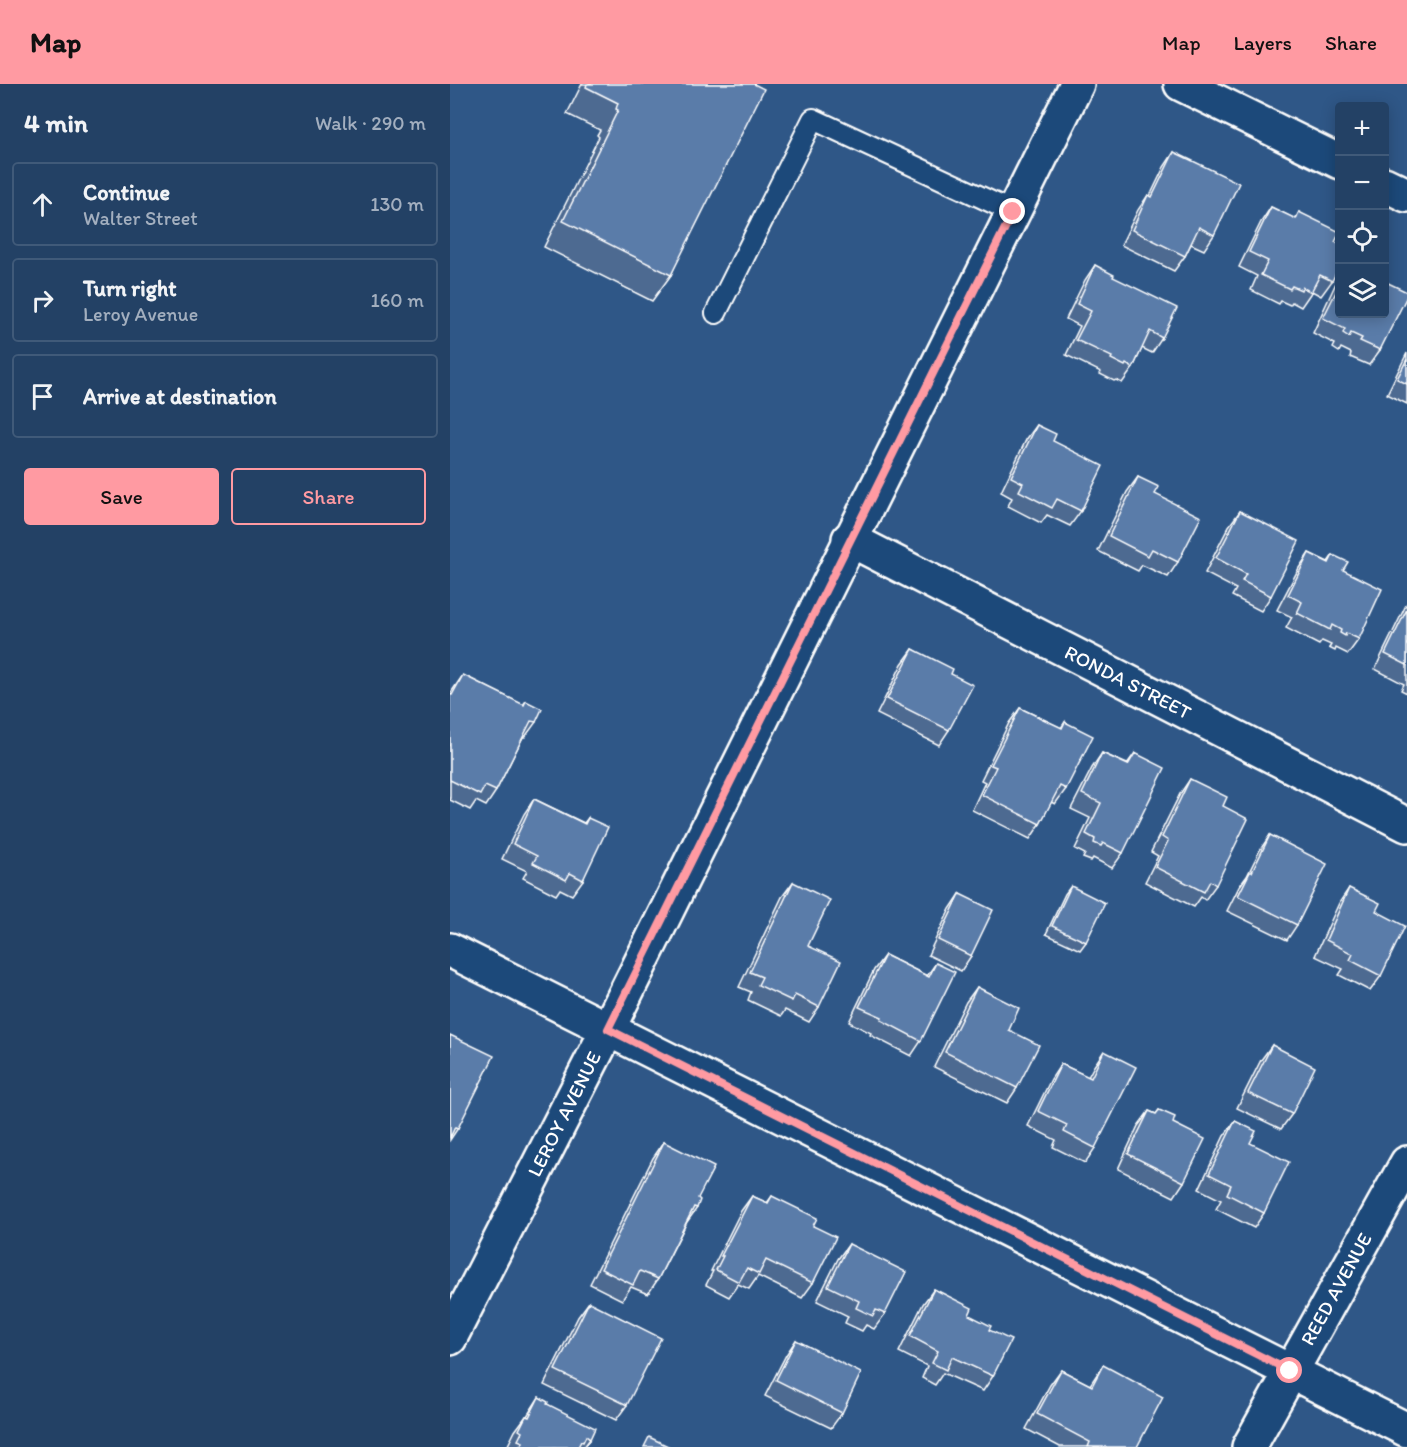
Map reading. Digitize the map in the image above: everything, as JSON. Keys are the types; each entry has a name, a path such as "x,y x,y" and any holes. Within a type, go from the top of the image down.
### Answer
{"street":[{"name":"LEROY AVENUE","path":"450,1338 608,1029 849,539 1077,84"},
{"path":"1181,84 1335,160"},
{"path":"1389,186 1407,195"},
{"name":"RONDA STREET","path":"849,539 1407,825"},
{"path":"450,950 1407,1430"},
{"name":"REED AVENUE","path":"1249,1447 1407,1163"}],"lane":[{"path":"716,313 813,119 1013,212"}],"building":[{"path":"587,84 754,84 764,89 671,275 563,221 618,110 616,109 618,103 586,87"},
{"path":"1174,152 1239,183 1214,235 1199,227 1185,256 1132,230 1148,195 1152,197"},
{"path":"1271,207 1296,219 1299,212 1335,230 1335,275 1332,281 1320,275 1311,292 1302,287 1301,290 1292,286 1290,289 1261,275 1268,261 1249,252"},
{"path":"1095,265 1114,275 1113,277 1177,308 1162,338 1150,331 1133,368 1076,340 1091,311 1077,304"},
{"path":"1389,283 1407,292 1380,350 1360,341 1362,338 1351,333 1349,337 1343,333 1345,329 1323,318 1335,294 1335,318 1389,318"},
{"path":"1407,359 1407,384 1397,379"},
{"path":"1037,425 1056,434 1053,441 1103,466 1081,511 1057,499 1052,508 1019,491 1023,483 1011,477"},
{"path":"1138,477 1159,487 1155,494 1201,517 1178,562 1152,549 1148,556 1109,536"},
{"path":"1240,511 1299,541 1271,596 1242,581 1246,574 1216,558"},
{"path":"1309,553 1329,563 1333,555 1348,562 1343,570 1382,589 1359,639 1346,633 1345,636 1340,633 1341,630 1332,625 1330,630 1297,613 1302,602 1288,595"},
{"path":"1407,609 1407,665 1385,654"},
{"path":"913,649 953,669 951,674 973,685 949,730 887,699"},
{"path":"463,675 524,705 526,701 542,709 536,722 531,721 496,791 485,786 480,795 450,780 450,694 452,695"},
{"path":"1020,708 1062,728 1065,722 1093,736 1066,789 1060,786 1040,824 982,795 996,767 991,765"},
{"path":"1102,753 1128,765 1135,753 1165,768 1123,853 1103,843 1101,846 1094,843 1095,839 1086,834 1101,803 1082,794"},
{"path":"1190,779 1227,797 1223,806 1248,819 1216,885 1210,881 1204,892 1155,867 1168,841 1162,837"},
{"path":"534,799 585,824 588,818 608,827 583,880 570,873 566,880 533,863 537,856 513,844"},
{"path":"1270,835 1327,864 1297,925 1238,896"},
{"path":"793,882 830,900 808,946 841,961 819,1007 795,995 792,1001 758,985 762,977 750,972"},
{"path":"1071,886 1105,903 1086,942 1052,926"},
{"path":"1349,888 1380,903 1376,911 1405,926 1381,976 1350,960 1353,954 1326,940"},
{"path":"960,894 993,910 971,956 938,940"},
{"path":"885,955 929,977 936,963 955,972 921,1041 881,1020 882,1017 859,1007"},
{"path":"977,987 1019,1008 1009,1030 1039,1045 1017,1088 945,1052"},
{"path":"450,1035 494,1056 458,1128 455,1127 450,1138"},
{"path":"1272,1045 1315,1067 1292,1114 1248,1093"},
{"path":"1104,1051 1136,1067 1095,1148 1064,1132 1067,1125 1038,1111 1061,1064 1091,1078"},
{"path":"1159,1110 1175,1117 1173,1123 1205,1139 1184,1182 1128,1154 1149,1111 1156,1114"},
{"path":"1235,1121 1256,1131 1250,1143 1289,1162 1264,1213 1227,1194 1231,1185 1209,1174"},
{"path":"664,1142 714,1167 698,1198 700,1200 697,1208 694,1207 658,1279 640,1271 633,1285 601,1269"},
{"path":"752,1196 768,1203 772,1196 817,1218 813,1226 836,1237 813,1283 766,1260 759,1274 747,1268 739,1282 716,1270"},
{"path":"849,1244 906,1272 885,1314 876,1310 873,1316 856,1308 859,1301 828,1286"},
{"path":"934,1289 972,1308 969,1315 991,1326 989,1330 1011,1340 993,1376 952,1357 946,1370 932,1363 938,1351 910,1336"},
{"path":"589,1302 661,1338 627,1405 555,1370"},
{"path":"796,1340 861,1373 842,1413 776,1380"},
{"path":"1103,1365 1163,1397 1137,1447 1088,1447 1090,1442 1037,1414 1061,1370 1092,1386"},
{"path":"539,1397 548,1402 547,1404 595,1428 590,1439 586,1436 578,1447 519,1447 523,1442 518,1440 522,1432 519,1430 526,1416 529,1417"},
{"path":"649,1437 670,1447 644,1447"}],"route":[{"path":"1013,212 608,1029 1290,1371"}]}
